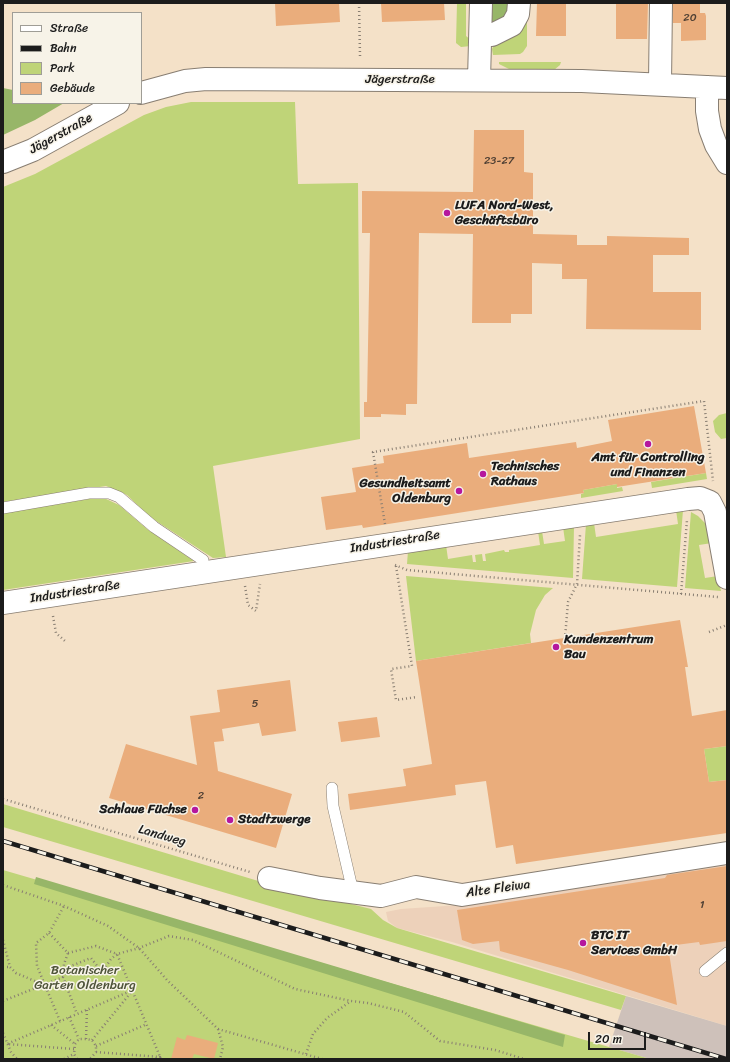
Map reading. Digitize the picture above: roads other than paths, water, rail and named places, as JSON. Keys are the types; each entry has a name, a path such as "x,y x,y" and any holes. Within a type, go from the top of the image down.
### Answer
{"street":[{"path":"479,80 481,3"},
{"path":"481,35 492,35 512,25 518,14 519,3"},
{"path":"660,83 661,3"},
{"name":"Jägerstraße","path":"142,93 185,81 206,79 479,80 660,83 717,87"},
{"path":"717,87 707,111 710,128 716,145 727,164"},
{"name":"Jägerstraße","path":"3,162 33,150 116,104"},
{"name":"Industriestraße","path":"3,603 688,498 700,498 710,502 715,512 725,588"},
{"name":"Alte Fleiwa","path":"269,878 381,896 416,887 462,894 727,853"}],"lane":[{"path":"3,508 89,493 109,493 119,497 154,527 203,560"},
{"path":"332,788 333,806 353,892"},
{"path":"704,971 727,953"}],"railway":[{"path":"3,841 726,1059"}],"place":[{"name":"LUFA Nord-West, Geschäftsbüro","path":"447,213"},
{"name":"Amt für Controlling und Finanzen","path":"648,444"},
{"name":"Technisches Rathaus","path":"483,474"},
{"name":"Gesundheitsamt Oldenburg","path":"459,491"},
{"name":"Kundenzentrum Bau","path":"556,647"},
{"name":"Schlaue Füchse","path":"195,810"},
{"name":"Stadtzwerge","path":"230,820"},
{"name":"BTC IT Services GmbH","path":"583,943"}],"park label":[{"name":"Botanischer Garten Oldenburg","path":"85,978"}]}
